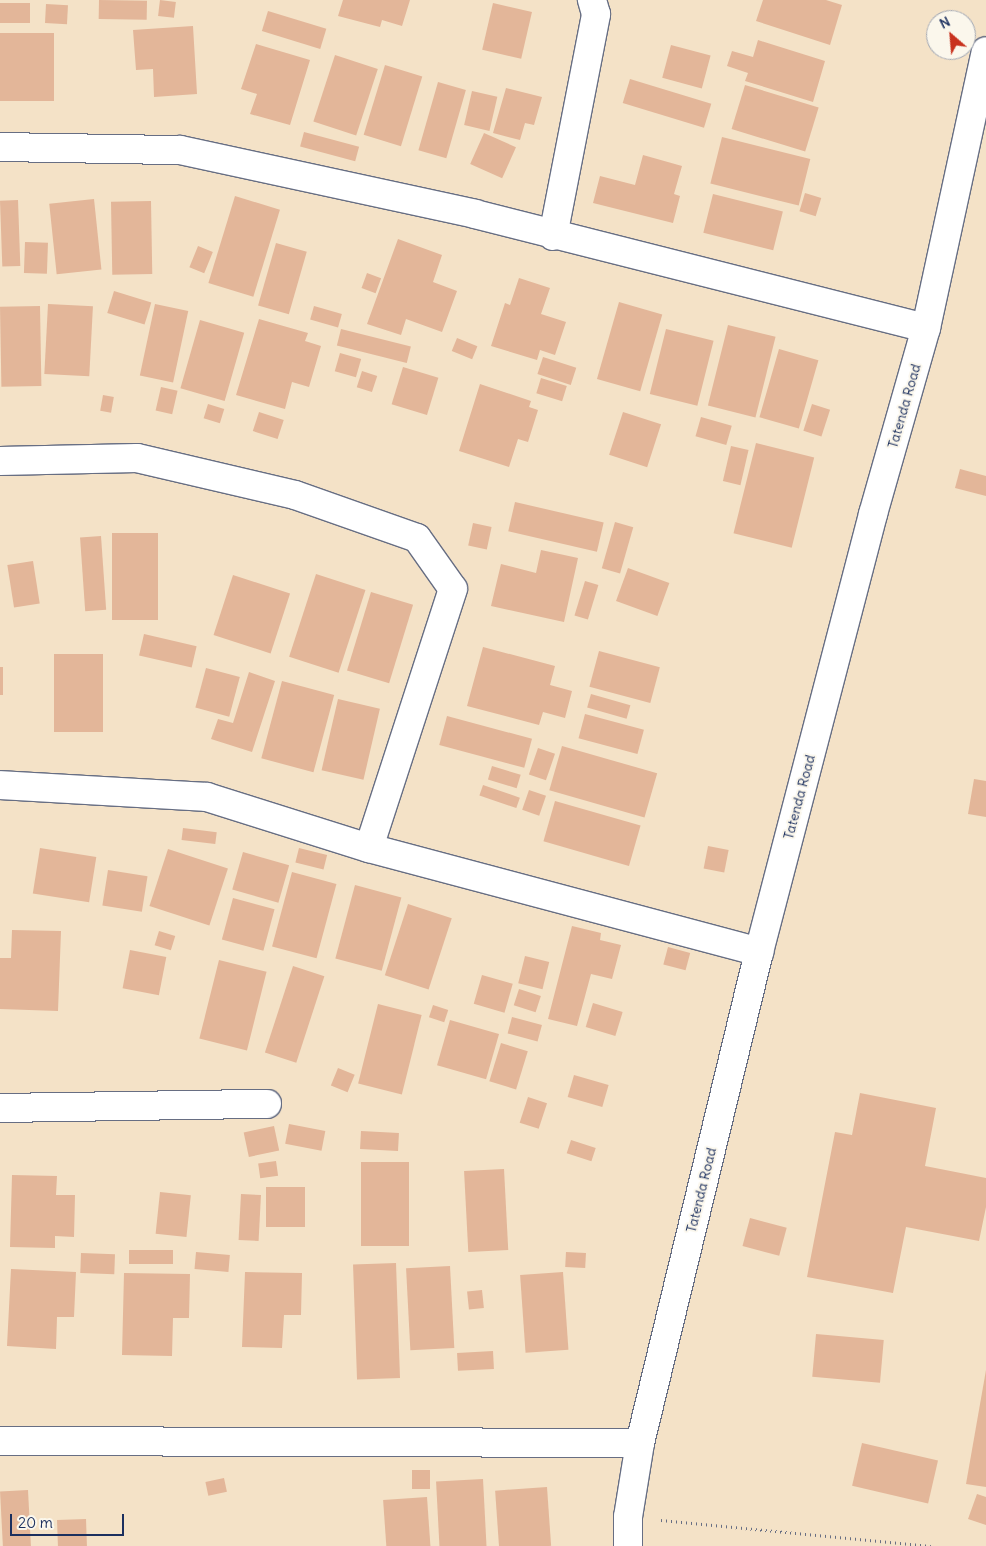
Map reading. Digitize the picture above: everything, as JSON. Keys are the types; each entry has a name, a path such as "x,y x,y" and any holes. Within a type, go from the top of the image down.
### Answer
{"street":[{"path":"553,236 596,14 592,0"},
{"name":"Tatenda Road","path":"628,1546 628,1517 640,1443 759,952 873,514 926,328 986,51"},
{"path":"0,147 180,150 475,214 553,236 926,328"},
{"path":"0,460 137,458 295,495 417,538 453,589 369,848"},
{"path":"0,785 207,797 369,848 759,952"},
{"path":"0,1108 267,1104"},
{"path":"0,1441 640,1443"}],"path":[{"path":"628,1517 931,1546"}],"building":[{"path":"99,0 147,1 147,20 99,19"},
{"path":"160,0 176,2 174,18 158,16"},
{"path":"343,0 410,0 402,26 382,20 380,27 338,16"},
{"path":"763,0 826,0 842,5 830,45 756,21"},
{"path":"0,3 30,3 30,23 0,23"},
{"path":"493,3 532,12 521,59 482,50"},
{"path":"46,4 68,5 67,24 45,23"},
{"path":"268,11 326,29 320,49 262,31"},
{"path":"193,26 197,94 154,97 153,69 136,70 133,30"},
{"path":"0,33 54,33 54,101 0,101"},
{"path":"758,40 825,61 813,102 745,81 748,73 727,66 732,51 753,57"},
{"path":"256,44 310,60 290,125 250,114 257,94 241,89"},
{"path":"671,45 711,56 702,88 662,78"},
{"path":"335,55 378,69 356,135 313,122"},
{"path":"385,65 422,76 401,146 364,135"},
{"path":"630,79 711,104 704,128 623,103"},
{"path":"438,82 466,90 446,158 418,150"},
{"path":"745,85 819,108 805,152 732,129"},
{"path":"506,88 542,97 534,125 525,123 520,140 493,133"},
{"path":"472,91 497,97 489,131 464,125"},
{"path":"304,132 359,147 355,161 300,146"},
{"path":"484,133 516,147 502,178 470,164"},
{"path":"722,137 810,159 799,206 710,184"},
{"path":"643,155 682,166 674,194 680,196 673,223 593,203 600,176 635,185"},
{"path":"805,193 821,198 816,216 799,211"},
{"path":"713,194 783,211 773,250 703,233"},
{"path":"235,196 280,210 253,297 208,283"},
{"path":"94,199 101,270 57,274 49,204"},
{"path":"18,200 20,266 2,267 0,201"},
{"path":"151,201 152,274 112,275 111,202"},
{"path":"398,239 442,255 433,282 457,291 442,332 406,319 401,335 367,324"},
{"path":"25,242 48,243 47,274 24,273"},
{"path":"276,243 307,252 289,314 258,305"},
{"path":"198,246 213,252 204,273 189,267"},
{"path":"367,273 381,278 376,293 362,288"},
{"path":"519,278 550,288 541,314 566,322 555,355 540,350 537,360 491,346 505,303 510,305"},
{"path":"114,291 151,302 145,324 107,313"},
{"path":"619,302 662,314 640,391 597,379"},
{"path":"48,304 93,306 89,376 44,374"},
{"path":"155,304 188,311 173,382 140,375"},
{"path":"40,306 41,386 1,387 0,307"},
{"path":"314,306 342,314 338,327 310,319"},
{"path":"259,319 308,333 305,341 321,346 309,387 292,382 285,409 236,395"},
{"path":"200,320 244,333 225,401 180,388"},
{"path":"728,325 776,337 755,417 708,406"},
{"path":"341,329 411,346 407,363 337,345"},
{"path":"666,329 714,341 697,406 650,394"},
{"path":"457,338 477,346 472,359 452,351"},
{"path":"779,349 818,360 799,429 759,417"},
{"path":"340,353 361,359 356,377 335,371"},
{"path":"543,357 576,368 571,385 537,374"},
{"path":"403,367 438,378 427,415 392,404"},
{"path":"362,371 377,376 372,392 357,387"},
{"path":"541,378 567,386 562,401 536,393"},
{"path":"480,384 531,401 529,407 538,410 528,442 518,439 509,467 459,451"},
{"path":"161,387 178,391 172,414 156,410"},
{"path":"103,395 114,397 111,413 100,411"},
{"path":"208,404 224,409 220,423 204,418"},
{"path":"812,404 830,410 821,437 803,431"},
{"path":"259,412 284,420 278,439 253,431"},
{"path":"623,412 661,424 647,467 609,455"},
{"path":"701,417 732,426 726,445 695,436"},
{"path":"756,443 814,458 792,548 734,533"},
{"path":"731,446 749,450 740,485 723,481"},
{"path":"960,469 986,476 986,496 955,488"},
{"path":"515,502 604,522 597,552 508,531"},
{"path":"615,522 633,527 620,573 602,568"},
{"path":"473,523 492,527 487,549 468,545"},
{"path":"112,533 158,533 158,620 112,620"},
{"path":"101,536 106,610 85,611 80,537"},
{"path":"541,550 578,558 564,622 491,606 501,564 536,573"},
{"path":"33,561 40,603 14,608 7,565"},
{"path":"628,568 669,583 657,616 616,601"},
{"path":"316,574 365,590 339,673 289,657"},
{"path":"233,575 290,594 271,653 214,635"},
{"path":"585,581 598,585 588,620 574,615"},
{"path":"371,592 413,605 389,683 347,670"},
{"path":"144,634 197,646 192,668 139,655"},
{"path":"483,647 555,666 550,685 572,691 565,718 543,712 539,725 467,706"},
{"path":"599,651 660,667 650,703 589,687"},
{"path":"54,654 103,654 103,732 54,732"},
{"path":"0,667 3,667 3,695 0,695"},
{"path":"206,668 240,677 229,717 195,708"},
{"path":"249,672 275,681 252,752 211,739 218,719 233,723"},
{"path":"282,681 334,695 313,772 261,758"},
{"path":"591,694 630,705 627,719 587,707"},
{"path":"338,699 380,709 363,780 322,770"},
{"path":"585,714 644,730 637,754 579,738"},
{"path":"447,716 532,739 524,768 439,745"},
{"path":"562,746 657,773 644,818 549,790"},
{"path":"538,748 555,754 546,780 529,774"},
{"path":"492,766 521,775 517,788 488,779"},
{"path":"974,779 986,781 986,817 968,814"},
{"path":"483,785 520,798 516,808 479,795"},
{"path":"529,790 546,796 539,816 522,810"},
{"path":"555,801 641,826 629,866 543,841"},
{"path":"183,828 217,832 215,844 182,840"},
{"path":"708,846 729,850 724,873 704,869"},
{"path":"40,848 96,857 89,902 33,893"},
{"path":"299,848 327,855 324,870 295,863"},
{"path":"168,849 228,868 209,926 149,906"},
{"path":"243,852 289,865 278,903 232,889"},
{"path":"108,870 148,876 142,912 102,906"},
{"path":"292,872 336,884 317,958 272,946"},
{"path":"355,885 401,897 382,971 335,958"},
{"path":"233,898 275,909 263,951 222,940"},
{"path":"408,904 452,918 429,990 385,975"},
{"path":"572,926 601,933 600,940 621,945 612,979 591,974 577,1026 548,1019"},
{"path":"12,930 61,931 58,1011 0,1009 0,958 11,958"},
{"path":"159,931 175,936 171,950 155,945"},
{"path":"668,947 690,953 686,970 663,964"},
{"path":"130,950 166,957 159,995 123,988"},
{"path":"525,956 549,962 542,989 518,983"},
{"path":"219,960 267,972 247,1050 199,1039"},
{"path":"293,966 324,976 296,1063 265,1053"},
{"path":"482,975 513,984 504,1013 474,1004"},
{"path":"519,989 541,996 536,1012 514,1005"},
{"path":"593,1003 623,1012 615,1036 586,1027"},
{"path":"378,1004 422,1015 402,1094 358,1084"},
{"path":"433,1005 448,1010 444,1022 429,1017"},
{"path":"512,1017 542,1025 538,1041 508,1033"},
{"path":"450,1020 499,1034 486,1079 437,1065"},
{"path":"501,1043 528,1051 516,1089 489,1081"},
{"path":"338,1068 355,1075 348,1092 331,1086"},
{"path":"574,1075 609,1085 602,1107 568,1097"},
{"path":"860,1093 936,1108 925,1166 986,1178 986,1207 979,1241 906,1227 893,1293 807,1277 835,1132 852,1135"},
{"path":"528,1097 547,1103 539,1129 520,1123"},
{"path":"289,1124 325,1131 322,1151 285,1144"},
{"path":"274,1126 279,1150 249,1157 244,1132"},
{"path":"361,1131 399,1133 398,1151 360,1149"},
{"path":"571,1140 596,1148 591,1161 567,1153"},
{"path":"276,1161 278,1176 260,1178 258,1164"},
{"path":"361,1162 409,1162 409,1246 361,1246"},
{"path":"504,1169 508,1250 468,1252 464,1171"},
{"path":"12,1175 57,1176 56,1195 75,1195 74,1237 55,1236 55,1248 10,1247"},
{"path":"266,1187 305,1187 305,1227 266,1227"},
{"path":"160,1192 191,1195 186,1237 156,1234"},
{"path":"241,1194 261,1195 259,1241 239,1240"},
{"path":"750,1218 787,1228 779,1256 742,1246"},
{"path":"129,1250 173,1250 173,1264 129,1264"},
{"path":"196,1252 230,1255 228,1272 195,1269"},
{"path":"566,1252 586,1253 585,1268 565,1267"},
{"path":"81,1253 115,1254 114,1274 80,1273"},
{"path":"396,1263 400,1378 357,1379 353,1265"},
{"path":"450,1266 454,1348 410,1350 406,1268"},
{"path":"11,1269 76,1272 74,1317 57,1317 56,1349 7,1346"},
{"path":"245,1272 302,1273 301,1315 284,1315 282,1348 242,1347"},
{"path":"563,1272 568,1350 526,1353 520,1275"},
{"path":"124,1273 190,1274 189,1318 173,1318 172,1356 122,1355"},
{"path":"482,1290 484,1308 469,1309 467,1292"},
{"path":"816,1334 884,1340 880,1383 812,1377"},
{"path":"493,1351 494,1369 458,1371 457,1353"},
{"path":"986,1370 986,1487 966,1484"},
{"path":"862,1443 938,1461 928,1503 852,1486"},
{"path":"412,1470 430,1470 430,1489 412,1489"},
{"path":"224,1478 227,1492 208,1496 205,1482"},
{"path":"483,1479 487,1546 439,1546 436,1481"},
{"path":"547,1487 551,1546 499,1546 495,1491"},
{"path":"28,1490 31,1546 3,1546 0,1491"},
{"path":"977,1494 986,1497 986,1525 968,1519"},
{"path":"427,1497 430,1546 386,1546 383,1500"},
{"path":"86,1519 87,1546 58,1546 57,1520"}]}
